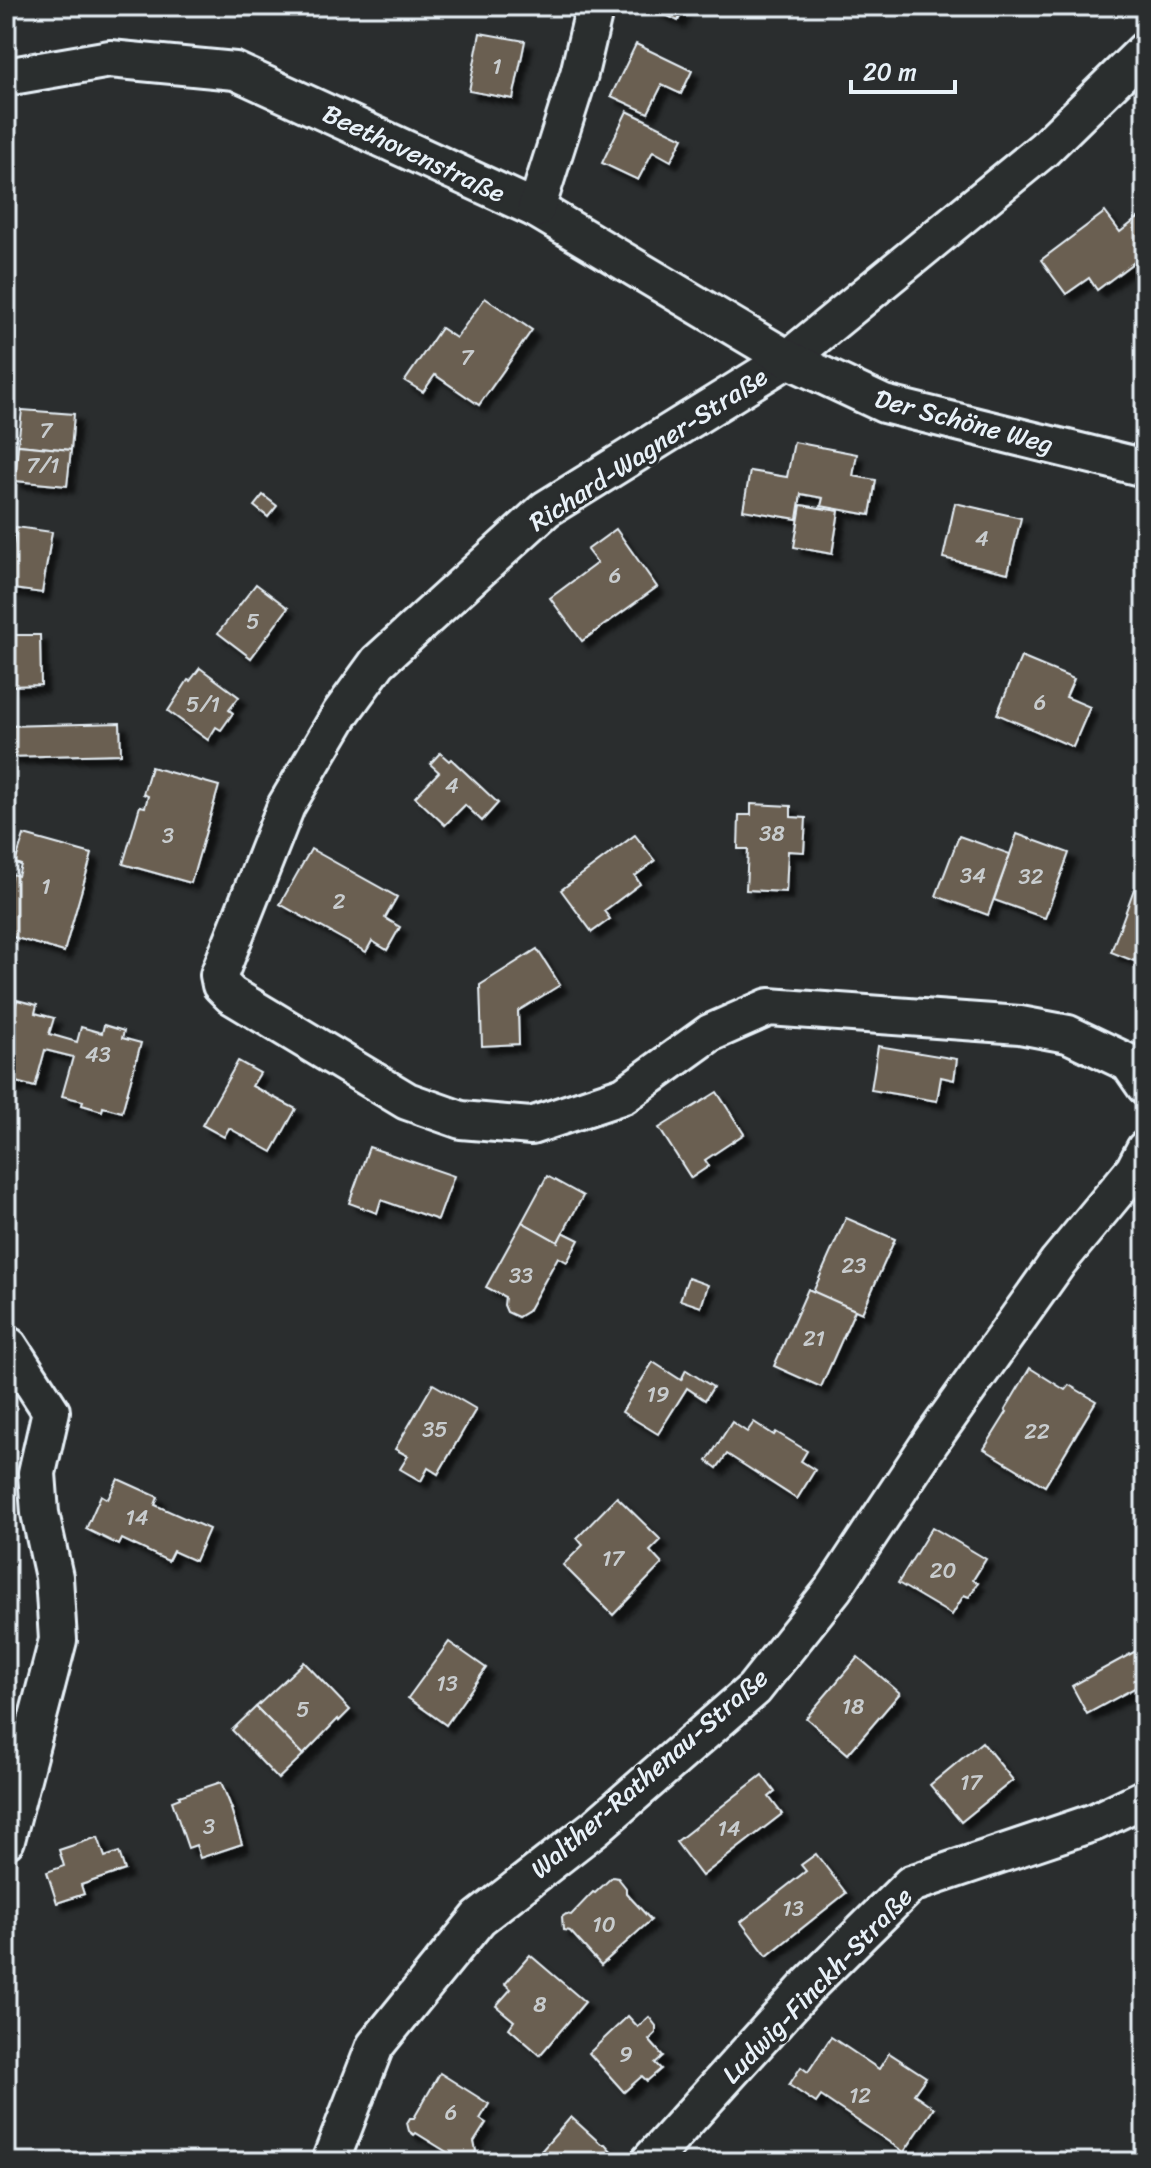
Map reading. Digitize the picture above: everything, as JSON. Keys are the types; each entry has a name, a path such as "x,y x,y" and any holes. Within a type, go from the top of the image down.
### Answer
{"street":[{"path":"536,209 579,74 595,6"},
{"name":"Richard-Wagner-Straße","path":"1145,50 1044,149 788,359 546,509 378,662 341,713 286,806 219,975 221,985 231,995 407,1101 461,1120 531,1126 624,1095 710,1033 769,1007 1020,1025 1068,1034 1129,1063 1145,1086"},
{"name":"Beethovenstraße","path":"6,77 110,59 235,71 536,209 788,359"},
{"name":"Der Schöne Weg","path":"788,359 884,404 1145,468"},
{"name":"Walther-Rathenau-Straße","path":"330,2162 375,2046 391,2026 479,1918 596,1827 754,1689 834,1588 931,1441 1058,1262 1134,1170 1145,1149"},
{"path":"6,1840 58,1640 54,1577 40,1513 37,1473 51,1411 9,1346"},
{"name":"Ludwig-Finckh-Straße","path":"649,2162 807,1987 911,1884 1095,1822 1145,1798"}],"building":[{"path":"648,6 685,6 678,21"},
{"path":"480,33 525,41 513,99 469,91"},
{"path":"636,44 692,71 681,94 662,85 648,113 611,96"},
{"path":"627,111 683,138 671,161 653,151 638,180 602,163"},
{"path":"1105,212 1120,232 1138,218 1145,227 1145,254 1097,290 1089,278 1066,294 1041,260"},
{"path":"485,298 532,330 479,405 435,375 423,392 405,381 441,328 456,338"},
{"path":"22,410 74,414 71,450 18,445"},
{"path":"794,442 857,454 853,476 876,480 870,515 821,506 823,498 801,494 797,519 743,510 750,471 787,477"},
{"path":"18,445 71,450 67,486 15,481"},
{"path":"263,495 277,506 268,517 254,506"},
{"path":"955,503 1021,518 1008,573 943,558"},
{"path":"801,505 839,511 832,554 794,547"},
{"path":"16,527 52,532 42,593 6,588"},
{"path":"616,529 657,587 582,641 550,598 597,563 587,550"},
{"path":"256,584 288,608 251,658 218,633"},
{"path":"7,635 40,635 41,685 9,686"},
{"path":"1021,657 1074,679 1066,697 1090,707 1073,747 997,714"},
{"path":"200,668 239,697 229,710 233,713 221,730 216,727 208,740 168,711 188,680"},
{"path":"120,723 121,754 6,757 6,726"},
{"path":"440,753 449,761 451,759 498,803 482,821 465,805 445,825 415,797 439,772 430,764"},
{"path":"151,767 219,786 191,883 123,864 140,806 145,807 148,796 143,794"},
{"path":"751,804 791,806 791,817 806,818 804,852 788,851 786,892 746,890 748,849 738,849 739,815 751,815"},
{"path":"1017,834 1069,853 1045,918 994,900"},
{"path":"24,835 92,854 64,952 6,935 6,896 12,874 18,876 21,865 15,863"},
{"path":"635,835 655,861 635,876 640,884 604,911 610,919 592,932 561,890"},
{"path":"959,836 1010,854 988,915 936,896"},
{"path":"311,849 397,897 385,918 400,927 387,950 372,941 366,952 280,904"},
{"path":"1134,889 1145,893 1145,945 1141,944 1134,961 1111,952"},
{"path":"537,949 560,985 518,1011 519,1044 482,1046 480,985"},
{"path":"17,1000 37,1005 35,1013 54,1018 49,1034 77,1042 81,1027 102,1033 104,1025 124,1031 122,1038 141,1043 122,1112 103,1107 102,1111 82,1105 83,1101 62,1096 73,1057 45,1050 35,1087 6,1083 6,1005 15,1008"},
{"path":"878,1046 957,1059 954,1080 941,1077 937,1101 871,1090"},
{"path":"238,1061 260,1073 252,1086 296,1109 272,1152 229,1128 224,1137 202,1125"},
{"path":"717,1092 744,1134 705,1160 709,1166 691,1178 659,1128"},
{"path":"369,1147 454,1176 438,1220 381,1200 377,1213 349,1203"},
{"path":"547,1176 583,1196 558,1242 522,1222"},
{"path":"846,1218 895,1239 862,1313 813,1292"},
{"path":"522,1222 558,1242 563,1232 579,1240 567,1262 558,1257 528,1311 518,1317 507,1312 505,1297 486,1287"},
{"path":"688,1278 708,1285 701,1307 680,1300"},
{"path":"808,1289 855,1310 821,1387 774,1366"},
{"path":"653,1362 681,1380 686,1370 713,1387 705,1400 687,1388 658,1434 622,1412"},
{"path":"1030,1368 1065,1390 1069,1385 1096,1401 1045,1486 984,1449"},
{"path":"433,1384 476,1409 438,1474 428,1468 421,1481 400,1469 408,1456 395,1449"},
{"path":"732,1422 747,1432 754,1422 807,1451 801,1461 815,1470 797,1499 727,1454 717,1468 707,1461"},
{"path":"118,1479 158,1497 155,1505 209,1529 195,1561 173,1551 168,1561 122,1539 119,1545 86,1529 101,1495 108,1499"},
{"path":"617,1497 661,1540 650,1551 662,1564 613,1615 563,1565 583,1545 577,1538"},
{"path":"932,1527 986,1559 973,1580 978,1583 969,1597 964,1595 952,1615 898,1583"},
{"path":"449,1642 486,1668 446,1725 408,1698"},
{"path":"1145,1646 1145,1698 1138,1686 1087,1714 1072,1686"},
{"path":"858,1657 900,1693 848,1754 806,1718"},
{"path":"304,1662 350,1710 303,1755 256,1707"},
{"path":"256,1707 303,1755 278,1779 232,1730"},
{"path":"982,1742 1013,1780 961,1822 930,1785"},
{"path":"762,1775 775,1792 769,1797 782,1814 702,1876 676,1842"},
{"path":"221,1782 242,1844 200,1858 196,1845 188,1848 172,1801"},
{"path":"98,1837 105,1857 119,1852 125,1870 81,1885 84,1894 57,1903 47,1872 64,1866 59,1850"},
{"path":"816,1854 846,1893 767,1956 741,1922 806,1871 801,1865"},
{"path":"612,1877 618,1878 626,1893 651,1920 601,1965 570,1931 563,1930 562,1917 571,1915"},
{"path":"530,1955 585,2002 540,2055 509,2028 514,2021 496,2006 511,1989 505,1984"},
{"path":"628,2016 638,2027 649,2017 656,2026 656,2033 649,2040 663,2056 655,2063 661,2069 647,2081 642,2076 624,2092 589,2053"},
{"path":"831,2037 879,2069 889,2053 926,2077 914,2094 934,2108 904,2152 821,2096 816,2103 789,2085 801,2067 808,2072"},
{"path":"440,2073 489,2104 480,2119 486,2123 474,2142 476,2151 470,2160 463,2162 409,2131 407,2123 414,2118"},
{"path":"571,2117 612,2152 610,2162 539,2162 535,2158"}]}
